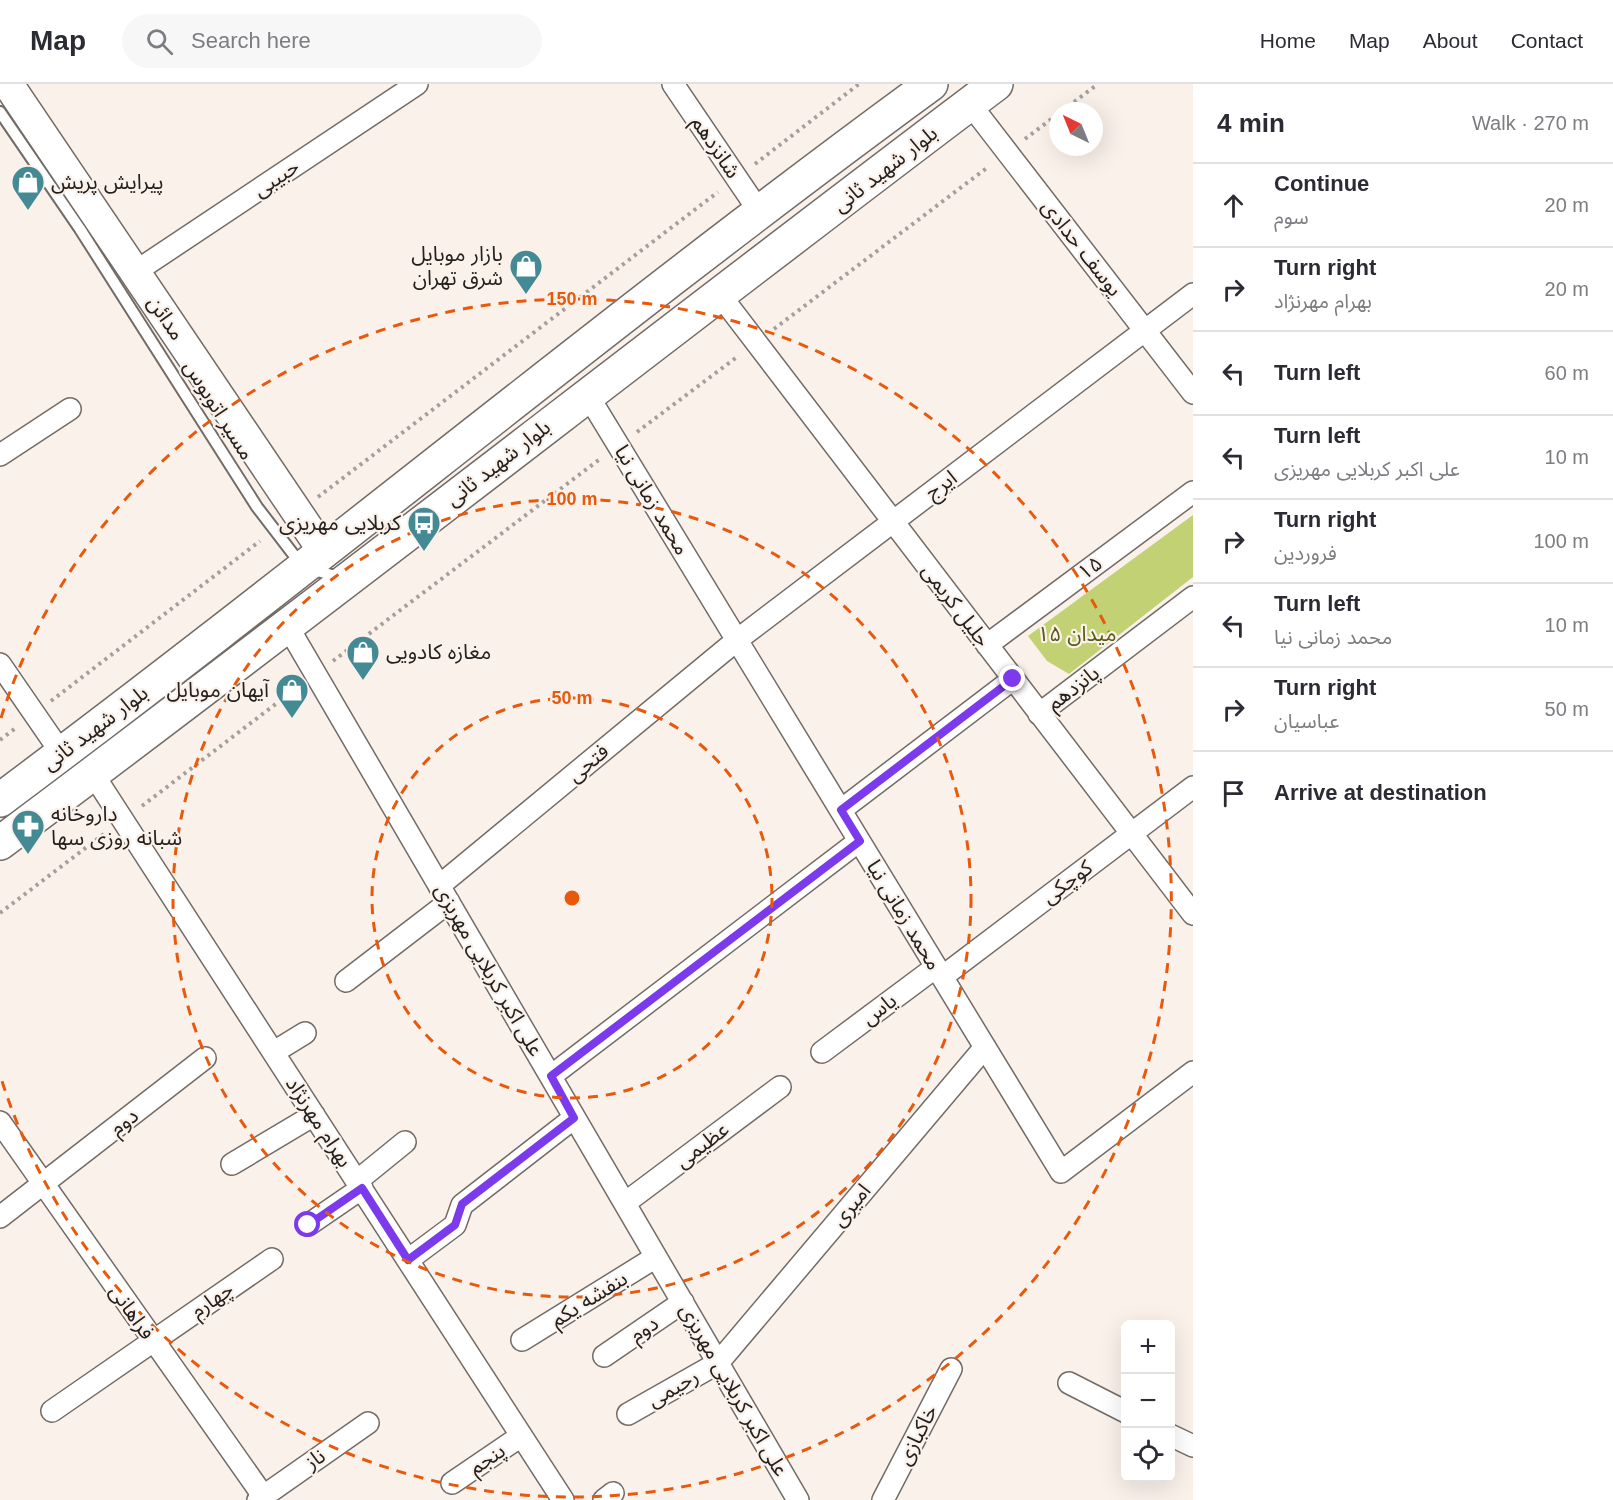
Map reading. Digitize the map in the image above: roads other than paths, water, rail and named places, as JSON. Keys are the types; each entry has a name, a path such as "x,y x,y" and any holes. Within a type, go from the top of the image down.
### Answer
{"main road":[{"name":"مدائن","path":"8,84 135,272 286,521 314,560"},
{"name":"بلوار شهید ثانی","path":"0,800 314,560 759,211 932,84"},
{"name":"بلوار شهید ثانی","path":"0,843 288,627 587,394 996,84"},
{"path":"886,117 913,148"},
{"path":"314,560 348,580"}],"street":[{"name":"حبیبی","path":"135,272 417,84"},
{"name":"شانزدهم","path":"673,84 759,211"},
{"name":"یوسف حدادی","path":"970,104 1193,393"},
{"name":"ایرج","path":"737,640 1193,294"},
{"name":"جلیل کریمی","path":"720,295 1193,914"},
{"name":"محمد زمانی نیا","path":"587,394 1061,1172 1193,1072"},
{"path":"0,455 70,409"},
{"name":"۱۵","path":"987,645 1193,492"},
{"name":"پانزدهم","path":"1039,714 1193,597"},
{"name":"علی اکبر کربلایی مهریزی","path":"288,627 798,1500"},
{"name":"فتحی","path":"346,981 737,640"},
{"path":"0,664 62,754"},
{"path":"841,810 1013,679"},
{"name":"بهرام مهرنژاد","path":"93,774 563,1500"},
{"name":"کوچکی","path":"939,972 1193,787"},
{"path":"551,1076 860,841"},
{"name":"یاس","path":"822,1052 939,972"},
{"path":"274,1052 305,1033"},
{"name":"امیری","path":"718,1363 985,1047"},
{"name":"دوم","path":"0,1217 205,1058"},
{"name":"عظیمی","path":"625,1203 780,1087"},
{"path":"232,1164 314,1115"},
{"path":"408,1260 455,1225 462,1204 574,1118"},
{"name":"فراهانی","path":"0,1122 262,1499"},
{"path":"308,1225 359,1184 405,1142"},
{"name":"بنفشه یکم","path":"522,1340 656,1257"},
{"name":"چهارم","path":"52,1412 272,1258"},
{"name":"دوم","path":"604,1356 683,1302"},
{"name":"رحیمی","path":"628,1414 718,1363"},
{"name":"خاکبازی","path":"883,1500 951,1369"},
{"path":"1070,1383 1121,1410"},
{"name":"ناز","path":"262,1499 368,1423"},
{"name":"پنجم","path":"452,1483 522,1436"},
{"path":"1175,1437 1193,1446"}],"lane":[{"name":"مسیر اتوبوس","path":"0,112 80,229 257,507 286,521"}],"place":[{"name":"پیرایش پریش","path":"28,211"},
{"name":"بازار موبایل شرق تهران","path":"526,295"},
{"name":"کربلایی مهریزی","path":"424,552"},
{"name":"مغازه کادویی","path":"363,681"},
{"name":"آیهان موبایل","path":"292,719"},
{"name":"داروخانه شبانه روزی سها","path":"28,855"}],"park label":[{"name":"میدان ۱۵","path":"1077,634"}]}
